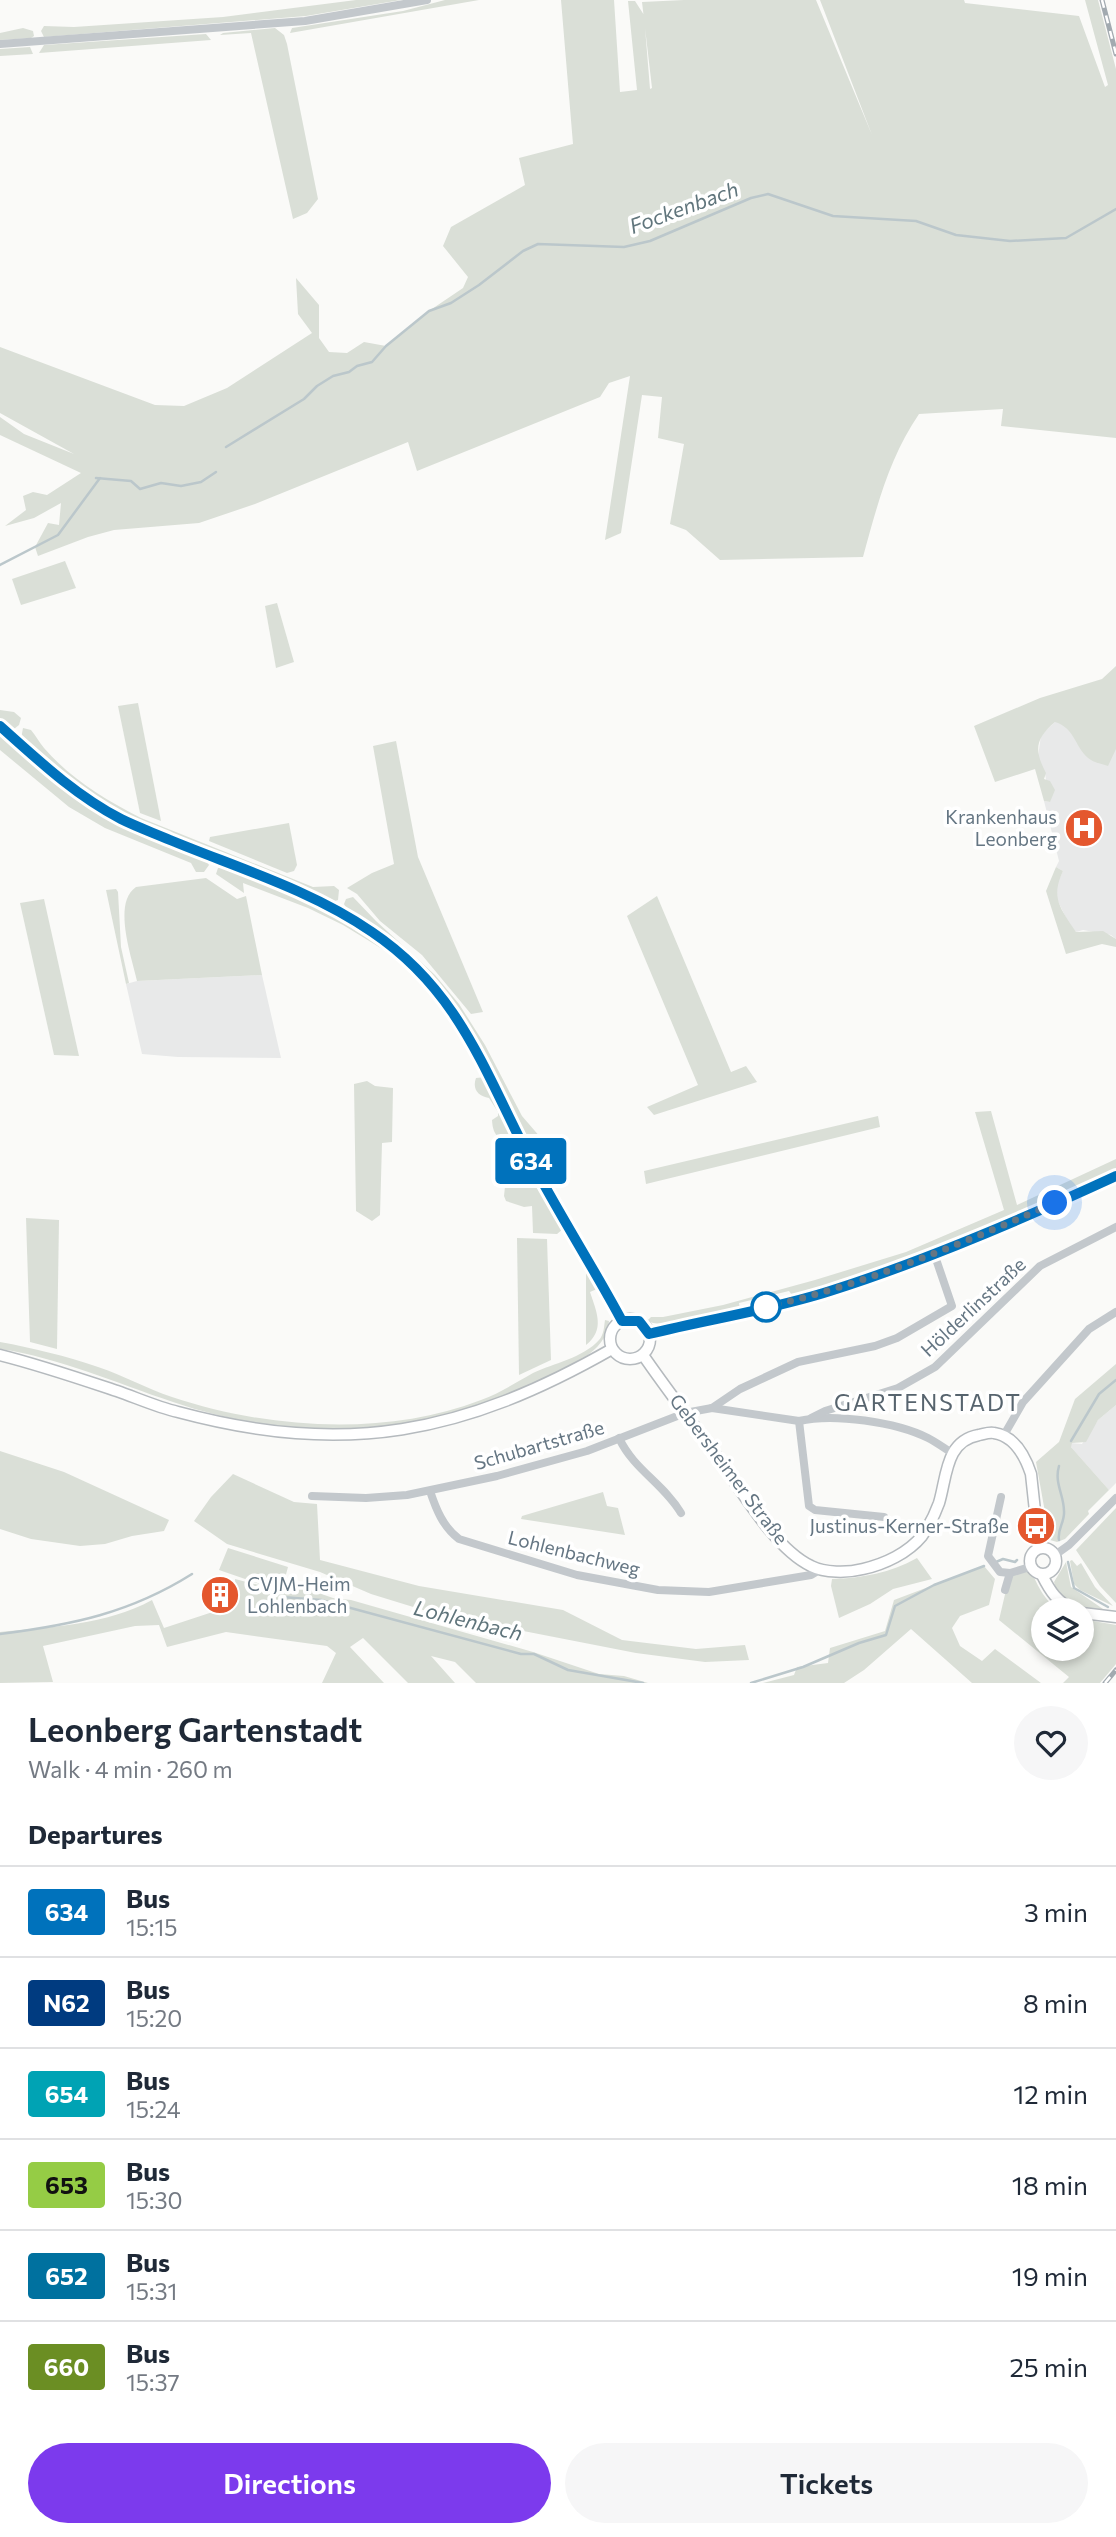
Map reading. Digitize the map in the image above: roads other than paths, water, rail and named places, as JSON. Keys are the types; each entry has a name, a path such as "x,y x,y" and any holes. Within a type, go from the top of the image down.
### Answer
{"main road":[{"path":"622,1321 639,1321 649,1334 649,1348 634,1359 624,1358 612,1349 611,1333 622,1321"},
{"path":"0,1355 40,1365 176,1412 248,1428 318,1436 404,1430 461,1417 533,1391 612,1349"},
{"name":"Gebersheimer Straße","path":"643,1355 777,1539 810,1565 821,1569 841,1572 862,1570 889,1561 907,1550 920,1538 930,1523 939,1502 952,1453"},
{"path":"952,1453 974,1436 992,1432 1004,1435 1015,1443 1031,1474 1039,1548 1030,1558 1030,1567 1035,1572 1046,1574 1055,1567 1055,1555 1048,1549 1039,1548"},
{"path":"1046,1574 1050,1592 1055,1598"},
{"path":"1094,1614 1116,1617"}],"street":[{"path":"0,44 305,21 427,0"},
{"path":"0,726 69,786 123,820 309,896 373,933 402,956 427,980 459,1020 484,1063 527,1155 622,1321"},
{"path":"649,1334 827,1292 875,1276 934,1254 1116,1176"},
{"name":"Hölderlinstraße","path":"811,1418 898,1388 935,1367 1040,1266 1116,1227"},
{"name":"Schubartstraße","path":"312,1496 366,1498 429,1491 587,1451 685,1413 712,1408 740,1389 798,1362 875,1346 897,1338 938,1316 952,1306 937,1262"},
{"path":"1004,1435 1023,1402 1090,1329 1116,1312"},
{"path":"712,1408 799,1421 811,1418 876,1423 928,1438 952,1453"},
{"path":"799,1421 808,1506 815,1510 884,1517"},
{"path":"619,1438 628,1456 671,1497 681,1513"},
{"name":"Lohlenbachweg","path":"429,1491 441,1519 449,1532 458,1539 577,1575 618,1584 658,1590 709,1592 811,1576 821,1569"},
{"path":"1001,1497 988,1556 1000,1572 1010,1573 1030,1567"},
{"path":"1055,1555 1069,1545 1116,1498"},
{"path":"1005,1590 1010,1573"}],"waterway":[{"name":"Fockenbach","path":"226,447 304,399 317,386 333,376 372,362 386,346 429,311 451,303 523,251 538,244 624,247 650,241 751,198 768,194 833,216 916,221 956,235 1010,241 1066,238 1116,209"},
{"name":"Fockenbach","path":"96,478 131,481 140,489 161,483 181,486 201,482 216,472"},
{"path":"0,565 58,535 100,478"},
{"path":"1071,1441 1099,1394 1116,1380"},
{"path":"1059,1466 1058,1478 1064,1511 1059,1540"},
{"path":"996,1562 1003,1559 1015,1562 1017,1560"},
{"path":"1068,1562 1074,1588 1108,1607"},
{"name":"Lohlenbach","path":"751,1683 803,1667 859,1643 886,1635 895,1606 934,1585 984,1566"},
{"path":"0,1634 76,1621 123,1608 192,1574"},
{"name":"Lohlenbach","path":"282,1597 321,1600 521,1654 534,1654 568,1670 643,1683"}],"railway":[{"path":"1102,0 1116,54"},
{"path":"1105,1683 1116,1670"}],"place":[{"name":"Krankenhaus Leonberg","path":"1084,828"},
{"name":"Justinus-Kerner-Straße","path":"1036,1526"},
{"name":"CVJM-Heim Lohlenbach","path":"220,1595"}],"district":[{"name":"GARTENSTADT","path":"928,1403"}]}
